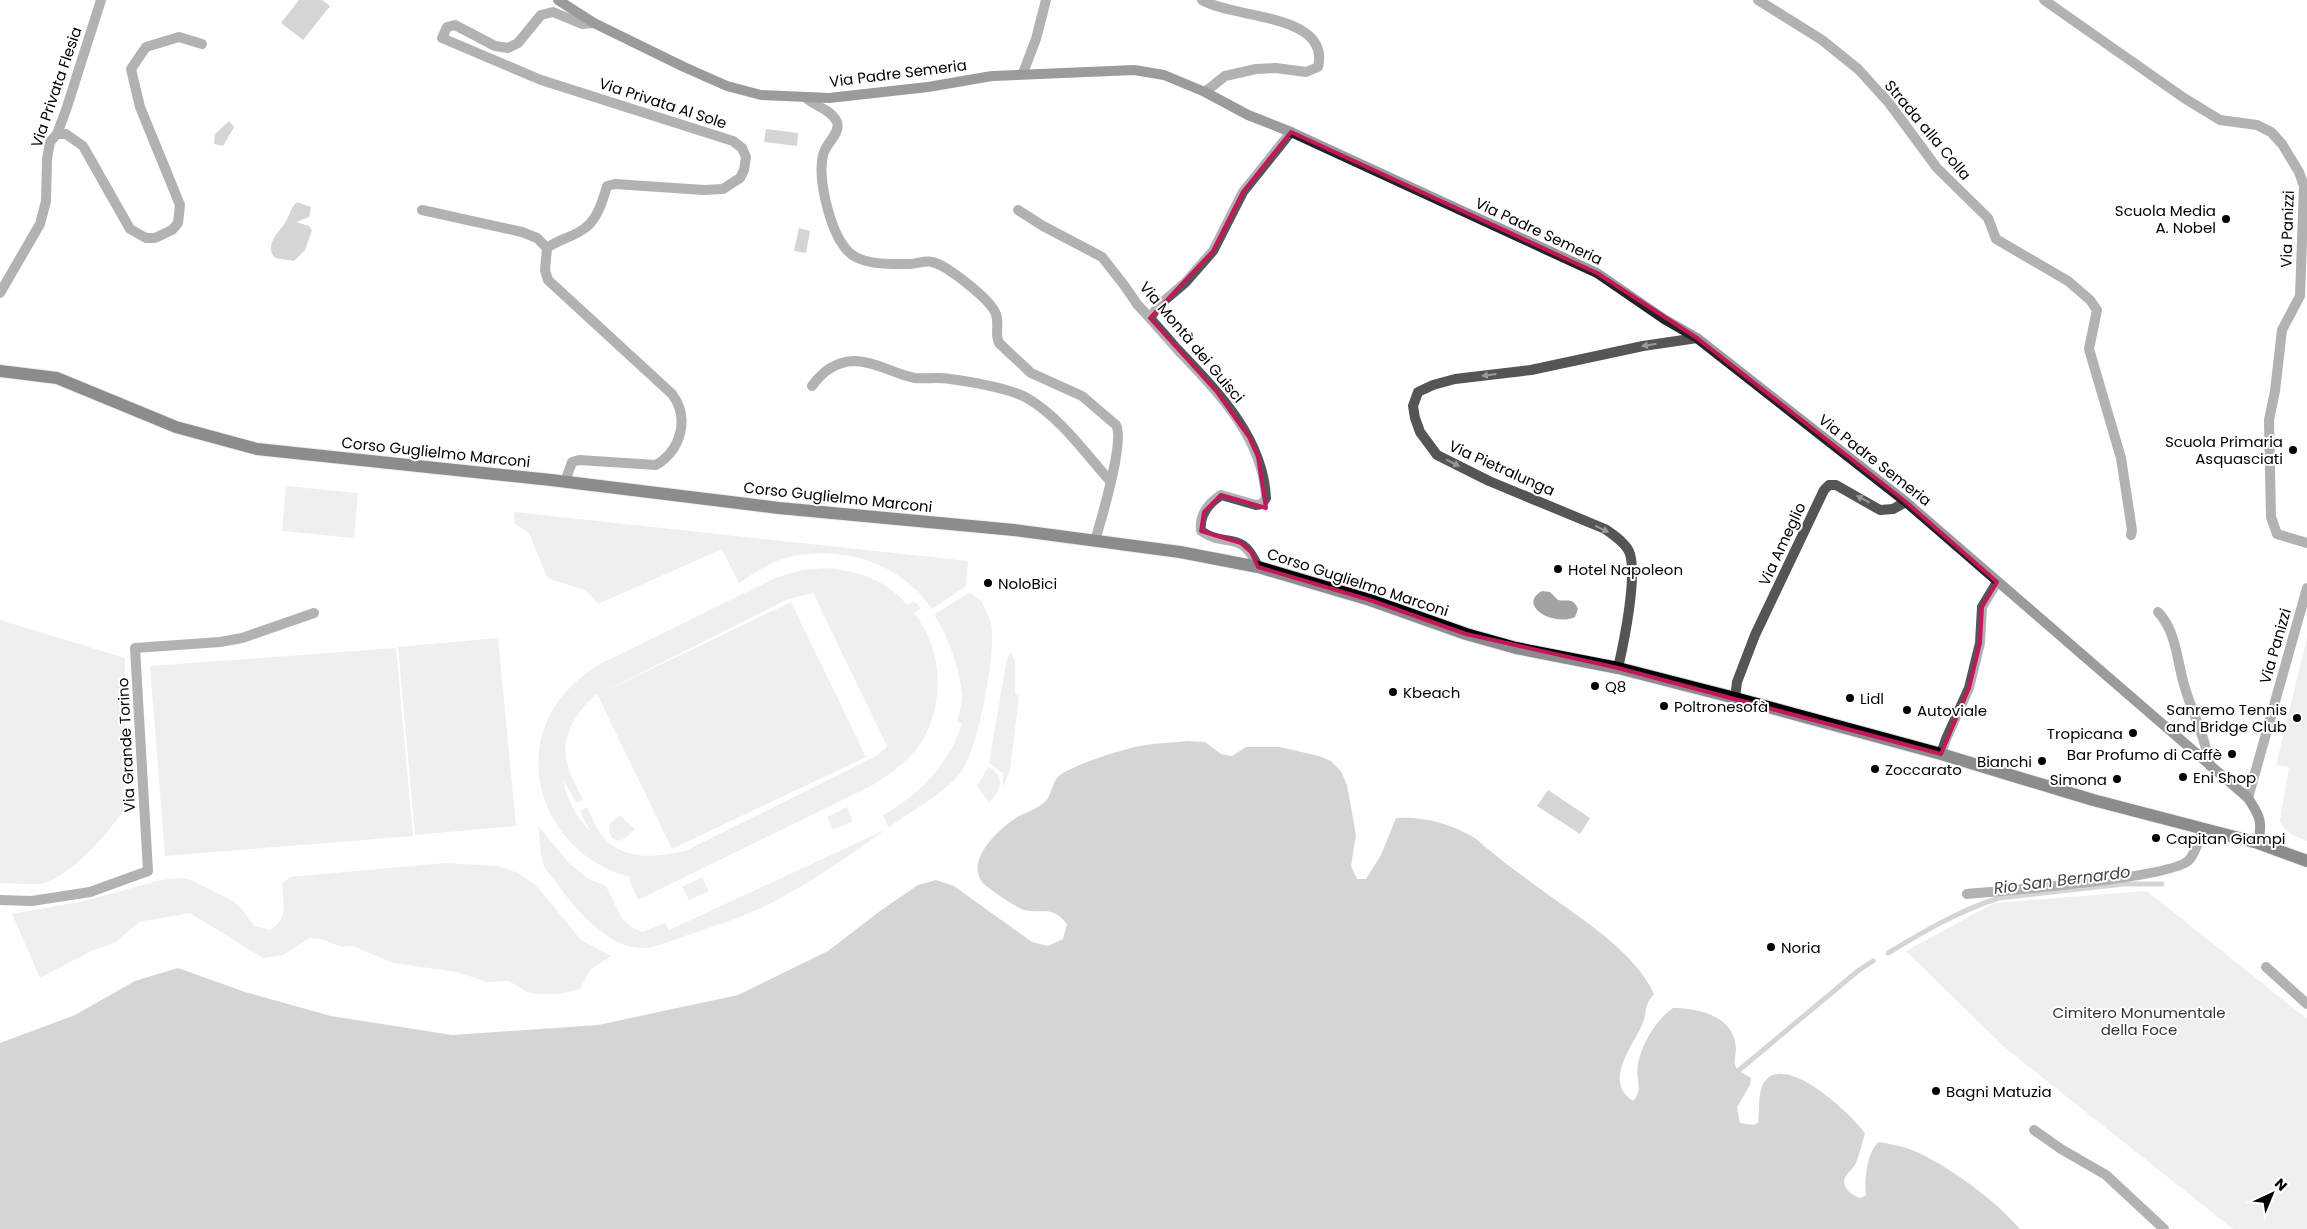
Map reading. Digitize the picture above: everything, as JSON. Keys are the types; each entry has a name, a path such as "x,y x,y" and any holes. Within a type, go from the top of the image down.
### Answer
{"main road":[{"name":"Via Padre Semeria","path":"558,0 594,23 727,86 761,95 829,98 860,96 1024,73 1134,70 1164,76 1205,92 1248,116 1290,132 1597,273 1664,319 1697,338 1906,502 2248,798 2260,820 2261,828 2258,843"},
{"name":"Corso Guglielmo Marconi","path":"0,371 57,378 176,427 257,449 565,482 779,508 1014,530 1180,552 1258,567 1370,600 1466,634 1516,648 1618,668 1735,698"},
{"path":"1735,698 1941,754 2093,800 2258,843 2307,861"}],"street":[{"name":"Via Privata Flesia","path":"0,293 40,224 46,201 47,159 50,142 57,134 82,64 101,0"},
{"path":"1024,73 1046,0"},
{"path":"1202,0 1235,11 1296,26 1315,41 1320,59 1318,67 1306,72 1276,68 1225,76 1205,92"},
{"name":"Strada alla Colla","path":"1758,0 1822,40 1858,70 1888,103 1937,168 1988,218 1996,239 2068,281 2094,305 2097,310 2089,349 2121,458 2132,530 2131,535"},
{"name":"Via Panizzi","path":"2044,0 2184,98 2220,120 2257,125 2271,132 2282,144 2299,172 2304,186 2300,296 2282,330 2275,391 2269,420 2270,488 2271,517 2277,534 2307,543"},
{"name":"Via Privata Al Sole","path":"547,248 557,240 585,229 592,222 607,186 615,184 704,190 724,189 740,178 744,170 746,157 742,148 733,141 541,80 442,38 447,27 455,25 495,46 508,48 518,43 541,15 553,12 582,24 594,23"},
{"path":"57,134 66,134 75,138 83,146 130,229 146,238 164,236 178,223 180,204 140,107 131,69 146,47 179,37 202,44"},
{"path":"805,97 831,114 837,122 838,129 824,151 824,193 832,226 845,248 856,258 872,262 912,264 924,261 947,268 994,311 998,324 996,337 999,343 1031,373 1082,396 1116,425 1119,431 1110,482 1095,541"},
{"path":"1150,318 1159,305 1200,268 1213,251 1243,192 1290,132"},
{"path":"422,210 522,232 537,238 547,248 545,270 548,280 672,394 680,405 680,436 665,459 656,465 579,460 571,463 565,482"},
{"name":"Via Montà dei Guisci","path":"1018,210 1043,226 1102,257 1136,304 1229,407 1249,437 1258,457 1266,498 1262,504 1256,505 1221,495 1213,500 1204,512 1201,531 1208,536 1241,543 1251,552 1258,567"},
{"name":"Via Pietralunga","path":"1618,668 1630,599 1630,553 1620,540 1606,529 1489,480 1437,455 1420,432 1413,406 1418,392 1432,385 1455,379 1531,370 1643,346 1697,338"},
{"path":"812,386 829,368 852,361 872,363 898,374 917,378 949,378 1011,391 1025,396 1047,413 1110,482"},
{"name":"Via Ameglio","path":"1735,698 1739,675 1824,490 1829,485 1836,485 1880,510 1893,509 1906,502"},
{"path":"1941,754 1969,688 1980,643 1982,607 1998,582"},
{"name":"Via Panizzi","path":"2248,798 2307,588"},
{"path":"2158,612 2170,629 2185,690 2207,745 2210,766"},
{"name":"Via Grande Torino","path":"0,900 32,901 90,892 148,871 135,648 220,642 242,638 314,613"},
{"path":"1968,894 2148,875 2183,865 2190,860 2203,829"},
{"path":"2266,968 2307,1004"},
{"path":"2034,1130 2061,1149 2106,1175 2164,1229"}],"highlighted area":[{"path":"1291,132 1597,273 1697,338 1906,502 1997,582 1982,607 1980,643 1969,688 1941,754 1618,668 1466,634 1370,600 1258,567 1251,552 1241,543 1201,531 1204,512 1221,495 1266,508 1258,457 1249,437 1217,392 1150,318 1213,251 1243,192"}],"green space":[{"path":"286,486 358,493 354,538 282,531"},
{"path":"514,512 968,561 966,586 932,609 919,593 903,579 886,569 867,561 827,553 806,554 774,562 739,583 722,549 598,604 585,590 549,579 529,533 515,524"},
{"path":"827,568 861,574 890,589 907,605 914,601 921,608 914,613 924,628 931,644 936,661 938,679 937,697 927,731 918,747 908,759 871,786 638,900 629,879 631,877 606,868 583,854 565,836 551,814 542,790 538,765 541,739 551,713 570,687 596,666 775,578 802,570","holes":["813,593 887,746 878,755 685,851 663,855 631,854 612,845 599,831 587,807 580,811 590,831 572,807 563,779 576,803 583,800 568,768 565,753 566,744 568,734 577,716 597,694 672,849 866,757 791,602 599,694 788,599"]},
{"path":"970,592 982,602 991,623 992,636 989,675 975,741 963,769 950,784 933,798 889,827 883,815 909,798 932,777 950,752 957,738 962,723 957,722 962,698 961,686 948,642 934,615"},
{"path":"0,620 125,658 126,807 100,840 78,862 54,879 38,884 0,883"},
{"path":"498,638 516,826 415,835 398,647"},
{"name":"Sanremo Tennis and Bridge Club","path":"2307,638 2307,841 2290,834 2280,820 2289,767 2276,765"},
{"path":"396,648 413,836 165,856 150,666"},
{"path":"1011,653 1015,661 1015,694 1019,695 1010,770 1003,787 1003,773 989,763 1006,664"},
{"path":"988,767 997,774 1000,783 997,793 989,802 977,786"},
{"path":"847,807 853,821 833,830 827,817"},
{"path":"619,815 635,829 626,838 619,841 612,838 609,832 610,824"},
{"path":"538,826 569,863 587,878 606,886 622,919 633,928 642,932 665,923 669,930 886,829 816,877 765,906 730,921 669,942 643,948 630,947 604,934 570,901 543,864"},
{"path":"445,863 498,866 518,873 536,885 581,940 611,956 590,970 580,989 559,994 538,994 527,992 509,981 487,982 457,972 393,963 353,946 342,947 321,939 310,938 283,955 263,958 190,913 139,922 115,943 93,950 40,978 12,914 84,901 161,880 180,878 191,880 233,901 242,909 254,926 270,930 276,926 282,916 284,904 282,884 290,877"},
{"path":"702,877 709,891 689,900 682,887"},
{"name":"Cimitero Monumentale della Foce","path":"2147,891 2307,1019 2307,1229 2233,1229 2004,1047 1906,951 1994,903"}],"shaded area":[{"path":"299,0 322,0 330,6 303,40 281,23"},
{"path":"229,121 234,127 223,146 214,144 215,134"},
{"path":"766,129 798,133 797,146 764,142"},
{"path":"297,202 311,207 309,217 296,222 309,226 312,230 305,250 294,261 275,258 272,253 271,244"},
{"path":"799,228 810,231 806,253 794,251"},
{"path":"1542,591 1550,592 1558,600 1572,601 1578,609 1575,617 1557,619 1540,613 1535,608 1533,602 1535,597"},
{"path":"1188,741 1205,742 1221,754 1232,756 1246,747 1280,747 1319,756 1331,761 1341,771 1347,785 1356,835 1351,866 1357,879 1366,879 1381,855 1396,818 1417,818 1437,822 1475,838 1514,870 1587,922 1633,963 1645,978 1654,994 1648,1002 1644,1020 1622,1064 1620,1074 1620,1084 1624,1093 1633,1101 1639,1088 1637,1069 1640,1056 1646,1040 1656,1025 1673,1008 1704,1012 1722,1021 1729,1028 1734,1037 1736,1048 1736,1068 1751,1078 1750,1085 1737,1107 1740,1123 1753,1125 1758,1123 1762,1085 1775,1074 1788,1075 1803,1080 1833,1101 1865,1133 1856,1163 1844,1180 1845,1187 1850,1193 1861,1198 1866,1195 1866,1174 1869,1159 1875,1146 1879,1142 1896,1145 1926,1157 1970,1184 1998,1207 2020,1229 0,1229 0,1043 75,1015 135,981 178,968 245,992 331,1016 452,1035 598,1025 738,995 828,951 880,911 918,885 936,880 954,886 1032,942 1048,946 1063,939 1067,924 1057,914 1052,912 1024,910 1009,902 982,882 978,873 978,864 987,844 1012,821 1038,807 1045,801 1055,781 1063,773 1098,758 1135,747"},
{"path":"1548,790 1590,818 1580,834 1537,806"}],"waterway":[{"name":"Rio San Bernardo","path":"1888,953 1956,915 1999,898 2124,884 2162,884"},
{"name":"Rio San Bernardo","path":"1738,1071 1859,970 1873,961"}],"place":[{"name":"Scuola Media A. Nobel","path":"2226,219"},
{"name":"Scuola Primaria Asquasciati","path":"2293,450"},
{"name":"Hotel Napoleon","path":"1558,569"},
{"name":"NoloBici","path":"988,583"},
{"name":"Q8","path":"1595,686"},
{"name":"Kbeach","path":"1393,692"},
{"name":"Lidl","path":"1850,698"},
{"name":"Poltronesofà","path":"1664,706"},
{"name":"Autoviale","path":"1907,710"},
{"name":"Sanremo Tennis and Bridge Club","path":"2297,718"},
{"name":"Tropicana","path":"2133,733"},
{"name":"Bar Profumo di Caffè","path":"2232,754"},
{"name":"Bianchi","path":"2042,761"},
{"name":"Zoccarato","path":"1875,769"},
{"name":"Eni Shop","path":"2183,777"},
{"name":"Simona","path":"2117,779"},
{"name":"Capitan Giampi","path":"2156,838"},
{"name":"Noria","path":"1771,947"},
{"name":"Bagni Matuzia","path":"1936,1091"}]}
